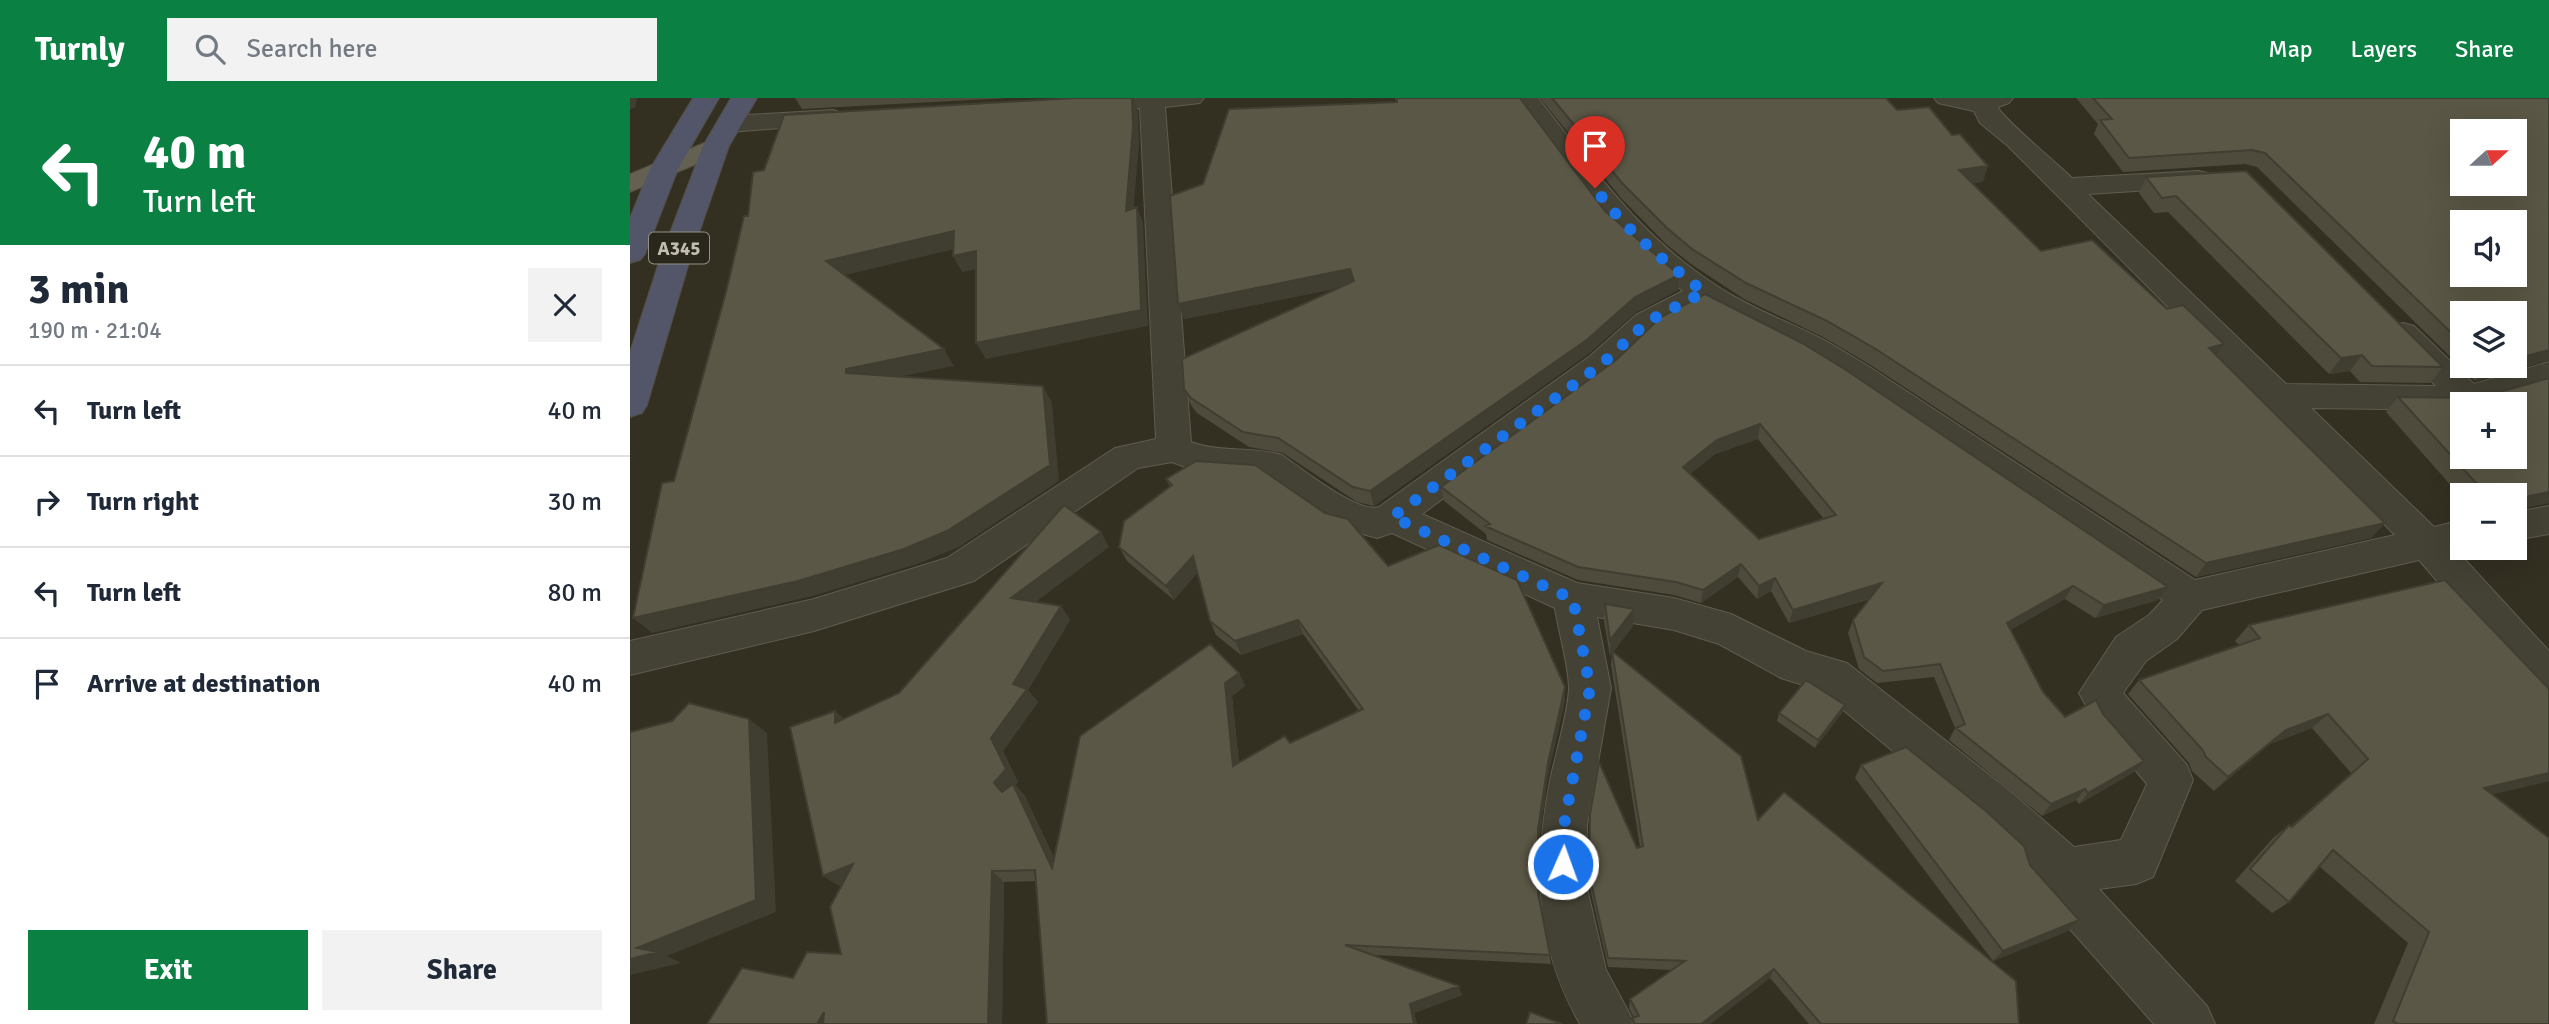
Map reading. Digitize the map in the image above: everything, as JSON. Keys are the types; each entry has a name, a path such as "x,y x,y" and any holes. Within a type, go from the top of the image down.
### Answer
{"highway":[{"name":"A345","path":"630,254 664,169 706,98"},
{"name":"A345","path":"630,405 675,259 723,135 744,98"}],"main road":[{"path":"630,158 683,133"},
{"path":"630,184 664,169 723,135"}],"street":[{"path":"1057,105 1191,98"},
{"path":"1525,98 1617,218 1650,250 1704,292 1733,310 1811,347 1856,374 2190,597"},
{"path":"1947,98 1970,104 1995,100 1989,118 2017,140 2278,396 2444,539 2549,680"},
{"path":"1152,99 1174,449"},
{"path":"723,135 853,117"},
{"path":"2065,187 2232,176"},
{"path":"630,658 814,615 960,570 1128,457 1174,449 1201,460 1269,464 1344,515 1377,524 1392,517 1602,364 1647,322 1704,292"},
{"path":"2381,311 2462,392"},
{"path":"2487,392 2549,373"},
{"path":"2278,396 2450,398"},
{"path":"1392,517 1573,599 1615,603 1674,614 1720,628 1796,666 1832,676 1995,807 2066,871 2136,861 2171,780 2111,711 2101,693 2131,649 2164,627 2190,597 2444,539"},
{"path":"2527,524 2549,520"},
{"path":"1573,599 1590,688 1564,825 1562,884 1573,942 1584,981 1609,1024"},
{"path":"1995,807 2189,1024"}],"building":[{"path":"1075,98 1132,98 1133,127 1126,211 1137,207 1141,310 976,343 976,251 953,256 954,231 826,261 944,349 846,369 846,373 1043,386 1050,465 947,531 904,549 798,581 633,618 662,483 674,481 744,216 748,216 753,172 764,170 784,115"},
{"path":"1397,98 1520,98 1605,211 1679,275 1635,297 1588,339 1370,491 1353,487 1278,438 1243,432 1191,398 1184,389 1182,359 1354,281 1350,269 1178,304 1170,196 1203,184 1229,109 1397,102"},
{"path":"1552,98 1886,98 1897,110 1929,107 1952,135 1960,134 1988,166 1959,170 2041,251 2092,240 2167,309 2183,305 2224,344 2209,348 2385,523 2206,563 1874,348 1827,321 1746,283 1692,249 1622,183"},
{"path":"2093,98 2549,98 2549,350 2527,356 2527,301 2450,301 2450,331 2265,153 2252,150 2129,158 2100,120 2112,119"},
{"path":"2246,171 2443,367 2372,366 2362,355 2341,358 2176,196 2162,198 2146,177"},
{"path":"1705,294 1802,343 2168,587 2104,605 2073,586 2007,623 2043,692 2065,717 2096,700 2103,714 2144,761 2088,793 2085,789 2051,804 1956,728 1965,724 1940,664 1883,671 1864,657 1853,620 1882,583 1793,610 1775,578 1759,586 1741,564 1703,590 1676,582 1578,567 1485,526 1490,524 1441,487 1616,360 1661,317","holes":["1760,424 1836,515 1759,539 1683,467 1717,440"]},
{"path":"2549,378 2549,492 2529,496 2527,499 2527,483 2476,483 2463,469 2527,469 2527,392 2500,392"},
{"path":"2398,397 2450,398 2450,454"},
{"path":"1196,461 1255,465 1325,513 1348,519 1388,566 1439,545 1517,580 1565,687 1548,763 1538,829 1538,893 1550,955 1345,945 1459,986 1410,1004 1414,1024 1047,1024 1035,870 992,871 988,1024 823,1024 824,1012 817,1024 707,1024 742,968 793,978 807,952 841,954 830,907 853,864 823,876 790,727 835,711 835,723 899,693 1064,505 1101,532 1011,598 1061,606 1013,684 1027,689 991,738 1006,769 994,783 1002,792 1013,784 1052,868 1080,736 1210,644 1239,673 1225,683 1233,766 1285,736 1290,743 1363,709 1298,620 1235,641 1210,621 1193,556 1166,586 1119,547 1124,521 1172,485 1166,479"},
{"path":"2445,580 2549,689 2549,773 2484,788 2549,838 2549,1024 2398,1024 2393,1021 2429,932 2333,850 2289,902 2250,869 2289,825 2292,827 2368,759 2328,714 2286,730 2228,777 2206,757 2202,749 2139,680 2260,638 2249,625"},
{"path":"1605,604 1634,609 1610,640"},
{"path":"1612,651 1741,756 1758,820 1784,792 2016,981 2019,1024 1821,1024 1774,969 1701,1024 1635,1024 1632,1018 1639,1016 1630,999 1685,961 1608,958 1589,873 1590,814 1599,762 1637,848 1643,846"},
{"path":"1806,680 1845,705 1818,740 1779,713"},
{"path":"689,703 749,719 756,900 637,948 658,952 630,959 630,732 672,721"},
{"path":"1906,747 1986,811 2024,846 2030,865 2079,920 2003,951 1861,765"},
{"path":"1530,1012 1562,1024 1526,1024"}],"route":[{"path":"1563,864 1564,825 1590,688 1573,599 1392,517 1602,364 1647,322 1704,292 1650,250 1617,218 1595,188"}]}
